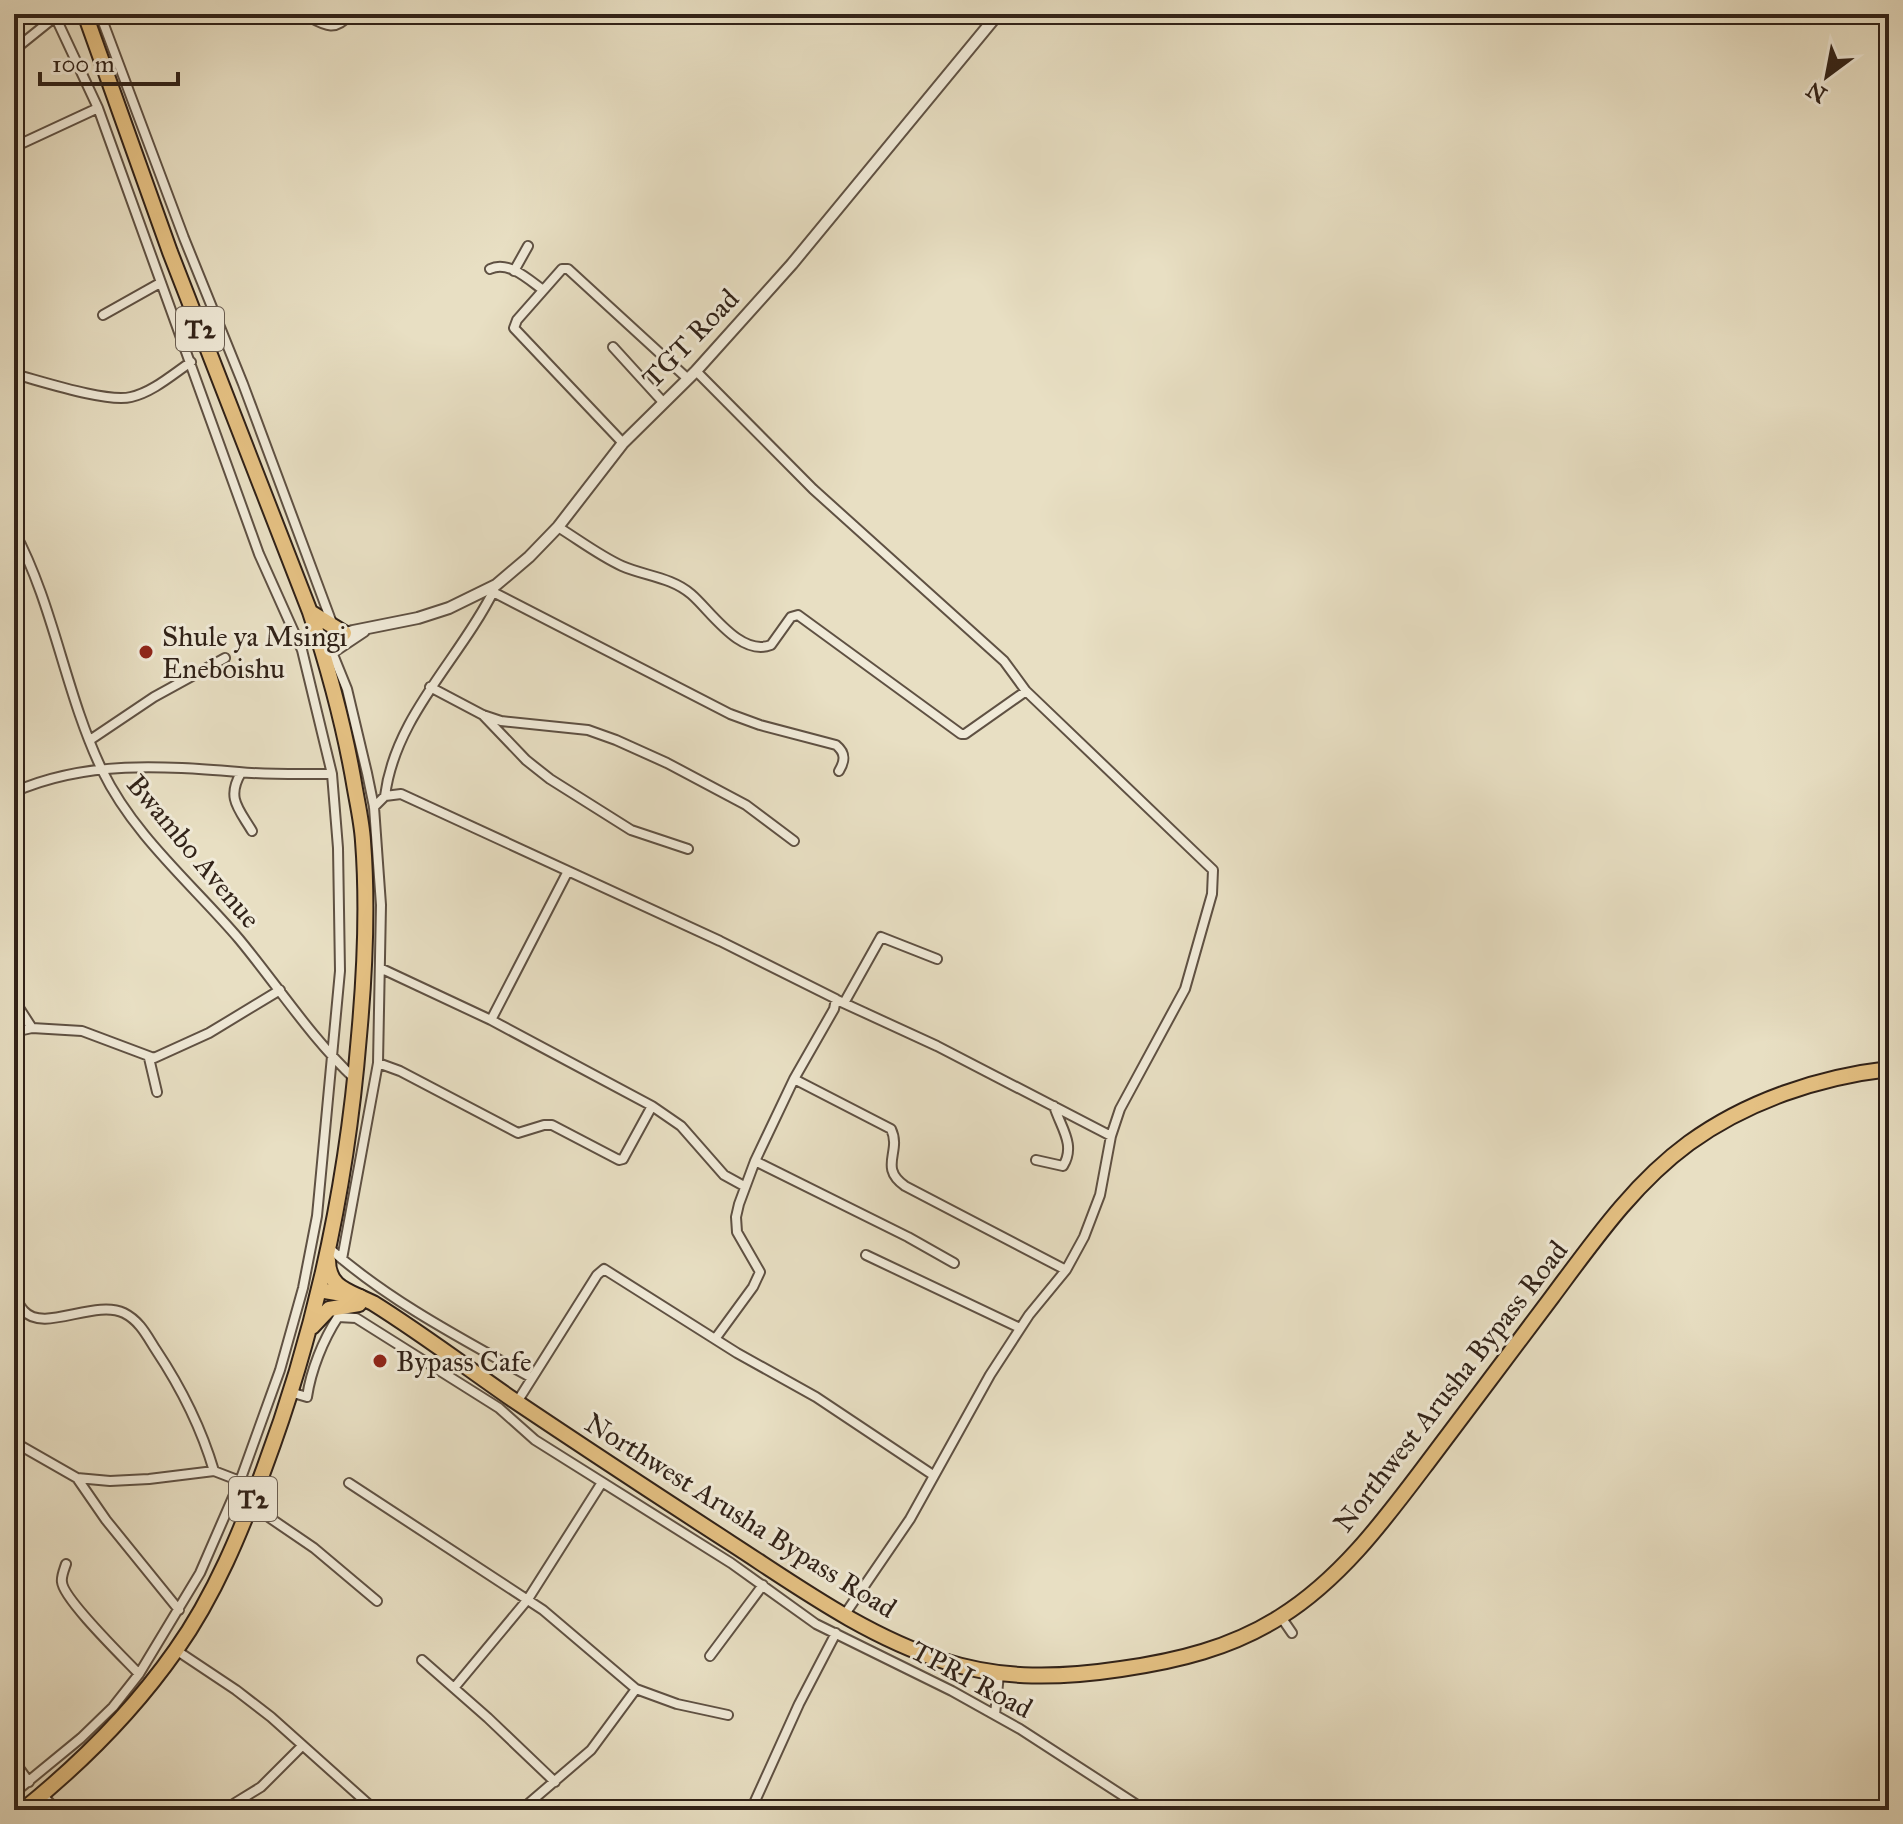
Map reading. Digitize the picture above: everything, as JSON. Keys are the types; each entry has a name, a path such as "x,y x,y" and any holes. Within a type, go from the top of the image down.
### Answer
{"main road":[{"name":"T2","path":"23,1810 111,1730 176,1650 231,1552 251,1505 309,1332 328,1250 352,1121 367,907 363,837 329,655 320,642 170,252 85,14"},
{"path":"310,612 339,630"},
{"name":"Northwest Arusha Bypass Road","path":"360,1300 404,1324 843,1617 893,1642 947,1662 999,1674 1040,1678 1164,1663 1222,1647 1281,1617 1333,1575 1380,1526 1605,1226 1650,1177 1690,1142 1785,1092 1851,1073 1889,1069"},
{"path":"328,1250 327,1267 334,1282 360,1300"},
{"path":"318,1294 360,1300"},
{"path":"309,1332 329,1309 360,1300"}],"street":[{"path":"100,14 184,238 339,630"},
{"path":"304,14 334,26 342,24 350,14"},
{"name":"TGT Road","path":"320,642 339,630 418,618 449,608 495,588 529,557 558,527 623,443 692,375 792,264 998,14"},
{"path":"14,50 55,15 98,108 266,573 284,605 302,650 332,774 338,848 340,971 317,1216 303,1288 280,1370 240,1481 200,1573 139,1674 113,1707 81,1738 14,1793"},
{"path":"14,147 98,108"},
{"path":"514,271 528,246"},
{"path":"490,269 502,266 543,290"},
{"path":"623,443 515,329 517,320 562,269 567,268 692,375 1004,661 1026,691 1213,870 1212,894 1185,989 1120,1109 1093,1216 1066,1270 1020,1328 969,1410 901,1533 843,1617"},
{"path":"103,315 160,283"},
{"path":"613,347 663,402"},
{"path":"14,374 104,396 131,397 159,384 191,362"},
{"path":"558,527 624,567 682,587 721,627 759,647 771,645 791,617 798,615 961,734 1026,691"},
{"name":"Bwambo Avenue","path":"14,531 30,560 73,697 101,768 119,802 238,939 331,1057 356,1080"},
{"path":"374,807 385,796 392,764 430,687 472,631 495,588 730,714 836,745 844,757 839,771"},
{"path":"342,1259 378,1063 381,905 374,807 347,689 329,655 369,627"},
{"path":"90,740 154,697 225,658"},
{"path":"430,687 483,715 521,724 588,730 616,740 746,805 794,841"},
{"path":"483,715 526,760 550,779 631,830 688,849"},
{"path":"14,792 48,779 101,768 155,767 241,773 332,774"},
{"path":"241,773 232,794 252,831"},
{"path":"385,796 401,794 720,941 937,1046 1111,1136"},
{"path":"491,1020 568,871"},
{"path":"715,1339 753,1287 760,1272 736,1225 744,1186 794,1079 881,937 937,959"},
{"path":"380,968 491,1020 652,1106 681,1126 724,1175 744,1186"},
{"path":"14,1032 32,1028 82,1031 149,1058 163,1056 250,1011 280,990"},
{"path":"14,1000 32,1028"},
{"path":"149,1058 157,1092"},
{"path":"378,1063 400,1071 512,1130 523,1133 552,1125 621,1161 652,1106"},
{"path":"794,1079 891,1129 895,1145 892,1173 905,1186 1066,1270"},
{"path":"1036,1160 1063,1166 1068,1156 1069,1140 1054,1105"},
{"path":"755,1161 954,1263"},
{"path":"328,1250 399,1300 532,1378"},
{"path":"866,1255 1020,1328"},
{"path":"517,1402 597,1275 604,1269 715,1339 816,1397 933,1475"},
{"path":"14,1295 24,1312 39,1319 93,1309 112,1309 133,1318 177,1381 193,1411 214,1471"},
{"name":"TPRI Road","path":"290,1392 307,1397 330,1329 338,1317 356,1318 499,1408 535,1440 763,1585 816,1624 995,1715 1145,1810"},
{"path":"14,1442 77,1478 179,1610"},
{"path":"77,1478 136,1480 214,1471 240,1481"},
{"path":"349,1483 528,1599 561,1623 636,1689 677,1704 728,1715"},
{"path":"454,1688 528,1599 601,1484"},
{"path":"251,1505 314,1548 377,1601"},
{"path":"66,1564 61,1580 64,1590 139,1674"},
{"path":"710,1656 763,1585"},
{"path":"1281,1617 1292,1633"},
{"path":"751,1810 799,1704 836,1633"},
{"path":"176,1650 236,1690 375,1810"},
{"path":"422,1660 555,1782"},
{"path":"995,1715 999,1674"},
{"path":"521,1810 591,1750 636,1689"},
{"path":"229,1810 261,1787 302,1746"},
{"path":"14,1761 29,1782"},
{"path":"42,1795 57,1810"}],"place":[{"name":"Shule ya Msingi Eneboishu","path":"146,652"},
{"name":"Bypass Cafe","path":"380,1361"}]}
